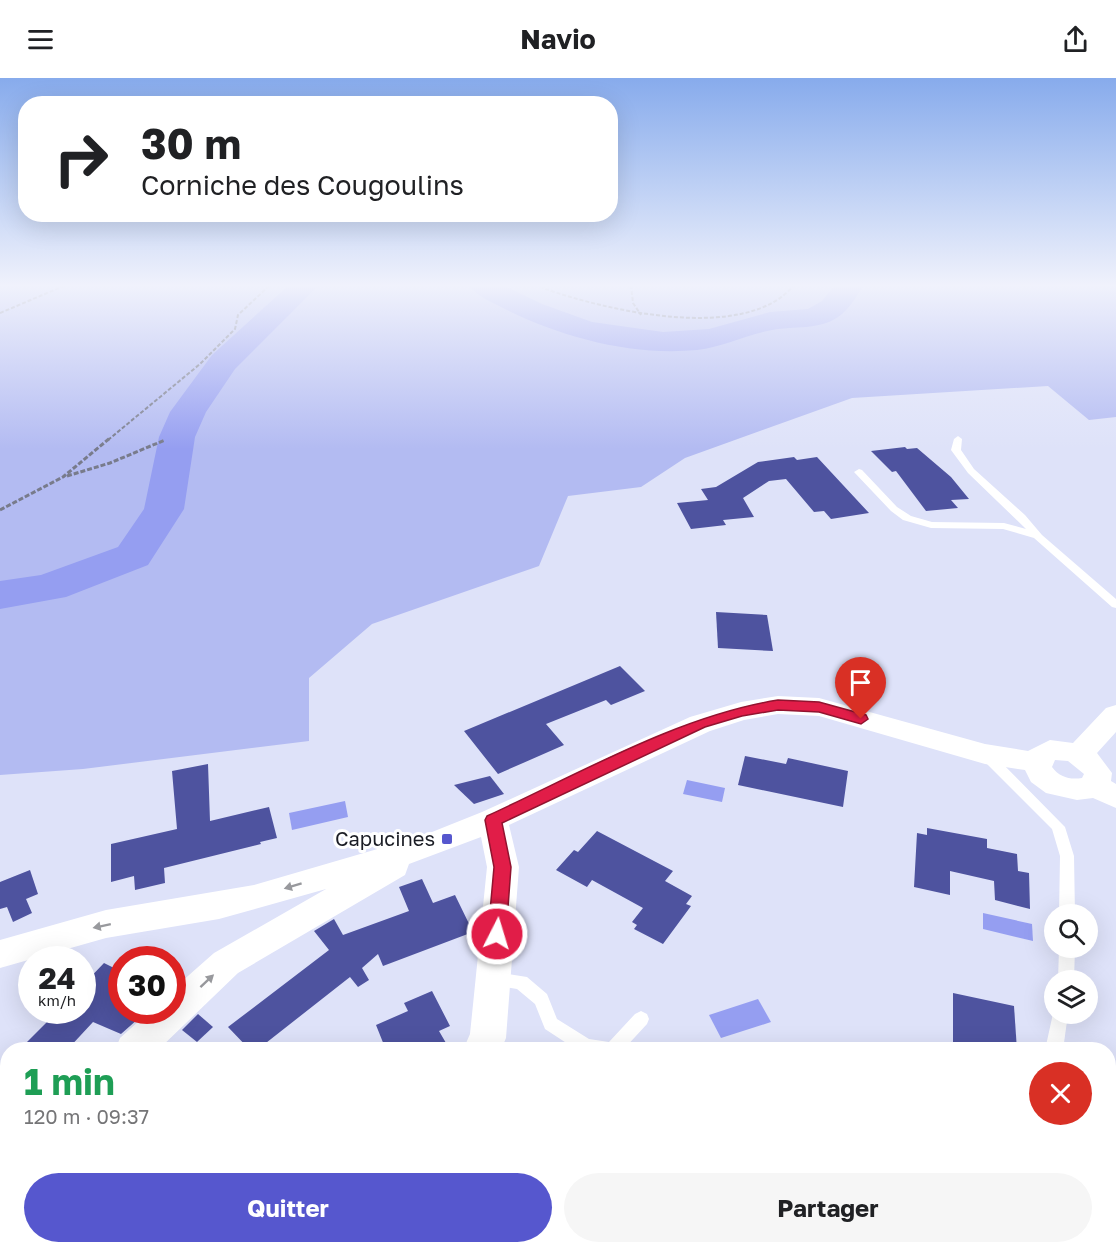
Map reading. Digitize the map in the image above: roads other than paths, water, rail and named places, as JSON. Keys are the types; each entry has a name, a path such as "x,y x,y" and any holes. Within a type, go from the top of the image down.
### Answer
{"street":[{"path":"142,1042 226,963 345,882 493,820 699,724 741,711 778,705 819,707 985,754 1037,762"},
{"path":"1078,754 1116,714"},
{"path":"1050,750 1078,754 1087,759 1098,773 1105,791 1080,791 1059,787 1042,776 1037,762 1038,757 1050,750"},
{"path":"486,1042 488,1038 503,867 493,820"},
{"path":"0,954 46,939 106,924 219,906 345,882"}],"lane":[{"path":"958,439 956,450 971,471 1021,517 1038,537 1116,604"},
{"path":"859,472 894,509 907,518 931,525 1004,526 1038,537"},
{"path":"985,754 1058,827 1067,856 1067,904"},
{"path":"493,978 521,982 541,999 551,1023 580,1042"},
{"path":"620,1042 642,1019"},
{"path":"1055,1042 1058,1024"}],"waterway":[{"path":"0,595 50,587 133,556 164,509 177,437 188,412 223,362 247,340"},
{"path":"635,340 663,342 702,340"}],"place":[{"name":"Capucines","path":"447,839"}]}
